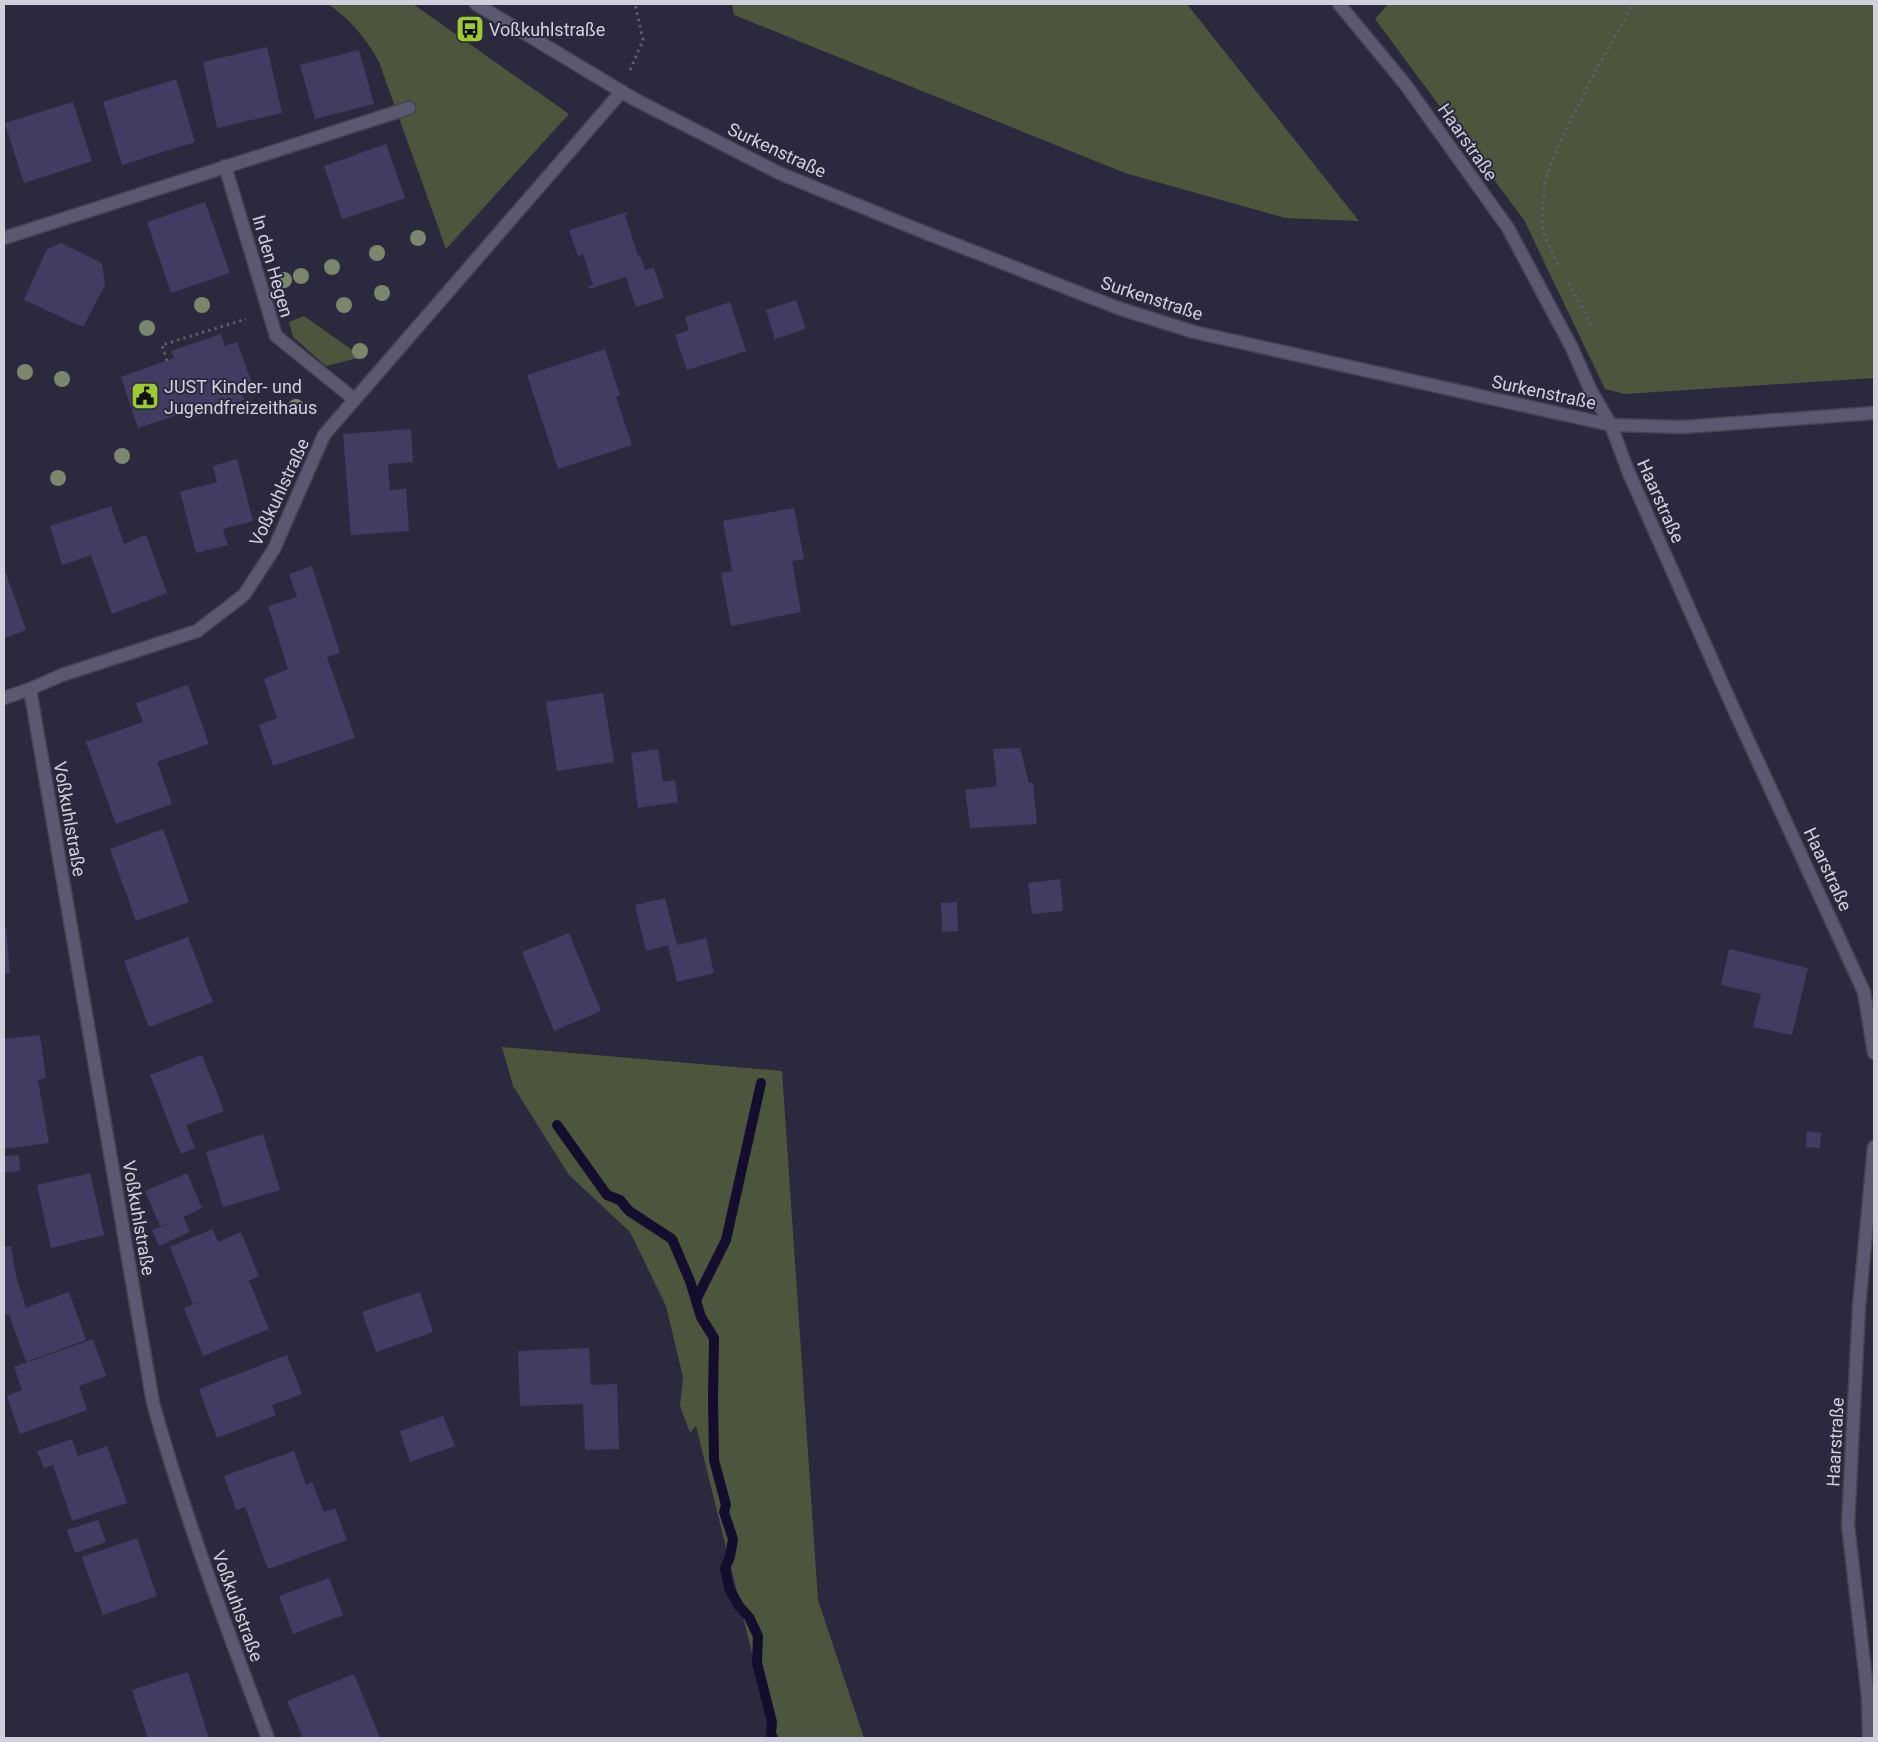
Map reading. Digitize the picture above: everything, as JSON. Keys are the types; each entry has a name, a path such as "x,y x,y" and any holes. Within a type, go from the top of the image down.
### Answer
{"street":[{"name":"Surkenstraße","path":"476,4 622,91 778,173 1118,308 1194,332 1611,424 1683,427 1874,414"},
{"name":"Haarstraße","path":"1339,4 1405,84 1508,228 1571,346 1591,390 1611,424 1628,471 1731,703 1864,992 1874,1053"},
{"name":"Voßkuhlstraße","path":"4,698 62,675 197,631 244,595 274,549 324,435 622,91"},
{"path":"4,238 409,108"},
{"name":"In den Hegen","path":"225,166 276,336 354,400"},
{"name":"Voßkuhlstraße","path":"30,689 153,1403 173,1474 205,1568 268,1738"},
{"name":"Haarstraße","path":"1869,1738 1868,1696 1848,1525 1859,1307 1874,1147"}],"path":[{"path":"622,91 642,40 635,4"},
{"path":"1559,267 1544,235 1542,220 1545,181 1558,146 1592,78 1633,4"},
{"path":"1563,275 1583,309 1594,336"},
{"path":"166,361 162,345 269,312"}],"green space":[{"path":"328,4 413,4 569,114 446,249 379,62 357,30"},
{"path":"732,4 1187,4 1359,221 1285,218 1125,173 734,15"},
{"path":"1388,4 1874,4 1874,378 1624,394 1605,389 1524,220 1375,19"},
{"path":"304,316 362,357 326,366 293,337 289,322"},
{"path":"502,1047 782,1071 818,1600 864,1738 773,1738 696,1426 690,1433 680,1406 683,1377 666,1306 630,1232 569,1175 513,1086"}],"building":[{"path":"267,47 282,113 217,128 203,62"},
{"path":"359,50 374,104 315,119 300,65"},
{"path":"176,79 195,142 122,165 103,102"},
{"path":"73,102 92,161 24,183 5,123"},
{"path":"386,144 405,198 342,219 324,166"},
{"path":"205,202 230,273 171,293 147,222"},
{"path":"627,212 628,214 625,215 638,256 640,255 645,270 654,268 664,298 636,307 626,277 589,289 588,287 593,285 583,254 578,256 569,230"},
{"path":"61,243 102,263 105,285 83,327 24,300 47,249"},
{"path":"796,300 806,329 775,339 766,310"},
{"path":"730,302 746,351 687,370 675,335 689,330 685,317"},
{"path":"221,334 225,346 237,342 252,383 240,387 244,400 192,418 189,411 138,428 121,377 174,358 171,351"},
{"path":"605,349 620,395 616,397 632,445 558,469 527,375"},
{"path":"411,429 413,462 388,464 390,490 406,489 409,531 351,535 343,434"},
{"path":"237,459 253,521 223,529 228,545 196,553 180,492 217,482 213,466"},
{"path":"111,506 124,544 146,535 167,593 112,614 91,555 62,565 50,526"},
{"path":"794,508 804,559 792,561 801,612 731,626 721,573 732,571 723,521"},
{"path":"312,566 340,653 327,657 355,738 273,766 259,725 277,718 264,679 288,669 268,606 297,597 289,574"},
{"path":"4,568 26,630 4,638"},
{"path":"188,685 209,744 157,762 172,804 116,824 86,742 143,722 136,703"},
{"path":"603,693 614,762 557,771 546,702"},
{"path":"1020,748 1029,783 1033,783 1037,824 970,828 965,790 997,786 993,749"},
{"path":"658,749 663,782 675,780 678,802 638,808 631,753"},
{"path":"163,829 189,902 136,921 110,849"},
{"path":"1060,879 1063,911 1032,914 1028,883"},
{"path":"665,898 677,945 706,938 714,973 677,982 668,945 646,951 635,905"},
{"path":"957,902 958,931 942,932 941,903"},
{"path":"4,928 6,928 10,973 4,973"},
{"path":"569,933 601,1011 554,1031 522,952"},
{"path":"188,937 213,1002 149,1027 124,961"},
{"path":"1729,949 1808,968 1792,1035 1753,1027 1761,994 1721,985"},
{"path":"40,1035 46,1078 38,1080 49,1143 4,1149 4,1039"},
{"path":"202,1055 224,1111 186,1125 195,1148 181,1154 150,1075"},
{"path":"1807,1131 1821,1133 1820,1148 1806,1147"},
{"path":"263,1134 280,1190 223,1207 206,1152"},
{"path":"19,1155 20,1171 4,1173 4,1156"},
{"path":"90,1173 104,1235 51,1248 37,1185"},
{"path":"187,1173 202,1208 183,1217 190,1232 159,1246 152,1230 168,1224 160,1226 145,1191"},
{"path":"213,1229 218,1242 241,1232 259,1276 249,1281 269,1329 203,1356 184,1308 200,1302 193,1304 170,1247"},
{"path":"11,1246 16,1276 26,1307 19,1310 69,1292 86,1340 26,1362 9,1314 4,1315 4,1247"},
{"path":"420,1292 433,1332 376,1352 362,1312"},
{"path":"93,1339 106,1376 79,1386 87,1410 20,1434 7,1396 22,1390 14,1367"},
{"path":"589,1348 591,1385 617,1384 619,1449 585,1450 583,1404 520,1406 518,1351"},
{"path":"287,1355 302,1394 272,1405 276,1415 217,1438 199,1389"},
{"path":"443,1416 455,1446 410,1462 400,1431"},
{"path":"72,1439 78,1456 107,1446 127,1503 72,1521 53,1465 44,1468 37,1451"},
{"path":"294,1451 306,1485 312,1482 324,1512 335,1508 347,1540 268,1569 245,1507 236,1510 224,1476"},
{"path":"98,1520 106,1542 75,1553 67,1530"},
{"path":"137,1538 157,1596 103,1615 82,1557"},
{"path":"329,1578 343,1615 293,1634 279,1596"},
{"path":"188,1672 209,1738 148,1738 132,1690"},
{"path":"354,1674 380,1738 303,1738 287,1701"}],"waterway":[{"path":"696,1300 726,1240 761,1083"},
{"path":"557,1125 607,1195 620,1200 629,1211 672,1239 690,1281 701,1317 714,1338 714,1460 726,1505 724,1512 733,1539 730,1557 725,1568 729,1588 739,1606 749,1617 758,1636 757,1663 772,1722 771,1734 773,1738"}],"place":[{"name":"Voßkuhlstraße","path":"470,29"},
{"name":"JUST Kinder- und Jugendfreizeithaus","path":"145,396"}]}
